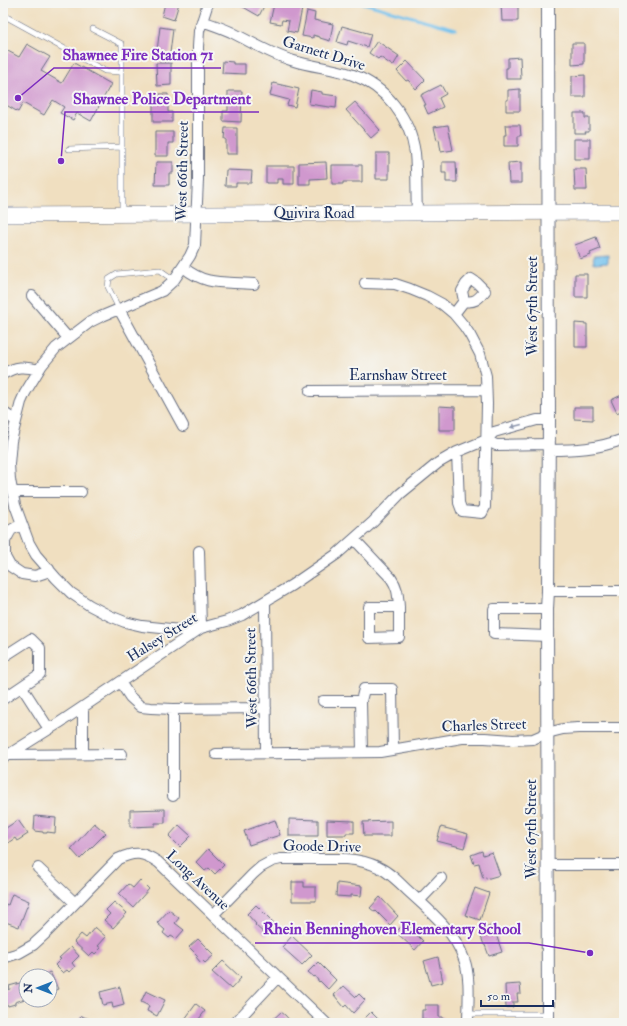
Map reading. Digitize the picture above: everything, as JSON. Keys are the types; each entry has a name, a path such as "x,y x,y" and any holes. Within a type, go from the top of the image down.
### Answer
{"main road":[{"name":"Quivira Road","path":"3,215 624,212"}],"street":[{"name":"West 66th Street","path":"201,628 180,630 142,626 125,622 89,606 70,593 36,555 29,543 15,505 10,480 9,464 11,441 23,397 42,365 56,348 90,322 162,291 174,280 190,256 195,245 198,180 198,47 199,31 208,3"},
{"name":"West 67th Street","path":"548,3 548,1019"},
{"name":"Garnett Drive","path":"202,20 233,33 262,49 294,61 353,75 366,81 386,96 398,110 407,126 415,152 416,214"},
{"path":"183,267 192,274 220,283 254,284"},
{"path":"364,283 395,284 427,296 442,304 454,314 470,335 480,354 486,376 485,507 482,513 462,511 459,503 457,452"},
{"path":"32,296 68,338"},
{"path":"454,314 464,301"},
{"path":"118,309 183,426"},
{"path":"3,374 14,368 28,367 39,370"},
{"name":"Earnshaw Street","path":"310,390 486,390"},
{"path":"3,412 16,421"},
{"name":"Halsey Street","path":"6,756 59,723 201,628 242,615 292,585 337,554 373,522 406,489 438,463 457,452 486,440 494,432 537,420 549,420"},
{"path":"486,440 496,445 587,449 612,444 624,439"},
{"path":"12,492 81,492"},
{"path":"22,524 11,530 5,541 5,556 10,566 22,574 35,576 44,573 48,569"},
{"path":"354,539 395,584 399,607"},
{"path":"199,550 201,628"},
{"path":"548,592 624,591"},
{"name":"West 66th Street","path":"265,602 266,753"},
{"path":"547,609 494,609 494,634 547,636"},
{"path":"3,657 31,639 40,648 40,674 3,699"},
{"path":"120,682 130,697 141,707 266,708"},
{"path":"22,687 49,729"},
{"path":"362,752 361,701 364,689 392,688 393,749"},
{"path":"323,700 361,701"},
{"path":"83,707 83,754"},
{"path":"173,708 173,796"},
{"name":"Charles Street","path":"216,754 380,752 462,738 513,740 533,739 547,733 563,729 624,728"},
{"path":"6,756 122,754"},
{"name":"Long Avenue","path":"3,958 19,953 33,945 118,859 128,854 140,853 149,856 158,862 326,1023"},
{"name":"Goode Drive","path":"213,915 253,874 261,867 272,861 281,859 355,859 380,867 389,873 447,928 460,950 465,961 468,979 468,1018"},
{"path":"547,865 624,865"},
{"path":"38,868 75,903"},
{"path":"419,901 441,878"},
{"path":"235,1023 278,977"}],"lane":[{"path":"3,15 105,71 122,72"},
{"path":"93,29 122,44 122,214"},
{"path":"3,198 4,130"},
{"path":"69,149 122,148"},
{"path":"118,309 108,287 109,279 117,274 160,270 174,280"},
{"path":"468,1018 548,1019"}],"water":[{"path":"608,255 608,263 594,264 593,256"}],"building":[{"path":"165,3 179,3 174,20 162,16"},
{"path":"501,3 518,3 518,21 502,21"},
{"path":"238,4 265,4 259,16"},
{"path":"274,4 302,9 297,33 287,31 289,21 282,20 281,24 270,22"},
{"path":"307,11 315,13 314,20 333,24 330,41 313,35 313,38 302,36"},
{"path":"342,26 371,34 367,47 348,41 347,45 337,42"},
{"path":"160,27 173,29 170,53 157,51"},
{"path":"377,41 399,56 393,66 380,57 378,59 369,53"},
{"path":"572,43 584,43 584,64 572,65"},
{"path":"27,44 50,57 41,71 62,83 74,63 111,84 91,121 77,113 73,120 60,113 64,107 53,100 44,115 23,103 18,112 3,103 3,56 6,50 19,57"},
{"path":"520,57 521,79 506,79 508,58"},
{"path":"223,61 233,62 233,64 245,64 245,74 222,73"},
{"path":"407,61 425,80 416,89 397,71"},
{"path":"156,63 171,63 171,85 157,86"},
{"path":"585,75 585,97 572,97 572,76"},
{"path":"273,83 299,89 295,107 287,105 289,100 270,95"},
{"path":"441,85 446,94 439,98 443,107 428,114 424,105 426,105 421,95"},
{"path":"520,89 520,111 506,111 508,90"},
{"path":"311,90 322,92 322,94 337,96 336,108 309,104"},
{"path":"228,91 242,91 241,122 223,121 223,111 228,111"},
{"path":"153,94 168,94 168,112 172,112 172,122 153,122"},
{"path":"355,102 380,130 371,138 346,110"},
{"path":"574,113 585,113 585,118 589,118 589,131 585,131 586,133 574,133"},
{"path":"448,125 453,150 441,152 439,139 437,140 434,127"},
{"path":"505,125 520,125 521,136 518,136 518,146 504,146 504,135 506,135"},
{"path":"225,128 237,128 237,154 226,154 226,139 224,139"},
{"path":"155,132 173,132 173,143 168,143 168,156 155,156"},
{"path":"574,139 590,139 590,159 574,159"},
{"path":"376,153 389,153 389,179 376,179"},
{"path":"156,162 173,162 173,173 169,173 169,185 155,185"},
{"path":"326,162 327,178 310,179 310,184 299,184 299,163"},
{"path":"442,162 456,162 457,182 446,182 446,173 442,173"},
{"path":"521,162 521,183 509,183 508,163"},
{"path":"332,165 362,165 362,182 343,182 343,184 332,184"},
{"path":"266,166 294,166 294,184 283,184 283,179 277,179 277,183 266,183"},
{"path":"574,169 586,169 587,190 575,190"},
{"path":"226,170 252,171 251,183 236,183 236,186 225,186"},
{"path":"621,171 624,171 624,183 621,183"},
{"path":"596,237 600,249 590,253 591,255 580,259 575,245"},
{"path":"575,274 587,274 587,297 575,297"},
{"path":"575,323 587,324 587,347 575,347"},
{"path":"624,394 624,409 617,413 611,400"},
{"path":"439,406 455,407 455,430 439,430"},
{"path":"574,407 593,407 593,420 574,419"},
{"path":"165,809 165,823 155,823 155,826 130,827 130,810"},
{"path":"35,816 56,818 55,833 34,831"},
{"path":"289,819 318,820 318,836 289,836"},
{"path":"18,820 28,834 17,841 15,838 5,845 3,842 3,830"},
{"path":"275,820 280,835 249,845 244,831"},
{"path":"327,820 354,821 354,833 346,833 346,835 327,835"},
{"path":"391,821 391,836 364,836 363,822"},
{"path":"94,823 106,833 80,859 71,849"},
{"path":"179,825 191,836 180,847 169,836"},
{"path":"441,827 468,834 464,848 437,841"},
{"path":"208,849 224,865 215,874 209,868 205,871 196,862"},
{"path":"482,851 483,855 492,852 500,875 486,879 486,877 483,878 479,863 474,864 471,855"},
{"path":"140,880 149,889 133,907 119,894 128,884 133,888"},
{"path":"292,882 304,882 304,887 316,887 316,901 292,901"},
{"path":"337,883 362,886 361,896 336,896"},
{"path":"475,888 489,893 480,920 465,915"},
{"path":"12,894 29,901 19,927 3,921 3,910 6,904 8,905"},
{"path":"380,897 398,916 390,925 376,911 375,912 370,908"},
{"path":"114,902 127,913 113,928 104,920 110,914 106,910"},
{"path":"256,905 276,925 266,935 255,925 256,924 247,914"},
{"path":"169,910 179,918 175,923 184,930 176,939 171,936 169,938 163,933 165,930 157,923"},
{"path":"406,922 417,932 416,934 423,941 415,950 396,932"},
{"path":"493,925 502,952 489,956 479,931"},
{"path":"95,927 106,937 98,946 101,948 95,954 93,952 89,956 74,942 81,934 86,938"},
{"path":"292,936 312,955 302,965 282,947"},
{"path":"198,939 214,955 205,963 203,961 201,963 196,957 198,956 189,947"},
{"path":"71,947 79,956 72,963 75,967 69,972 67,970 63,973 55,965 61,959 59,958"},
{"path":"438,957 443,982 431,985 424,961"},
{"path":"223,961 241,978 231,989 212,972"},
{"path":"318,962 336,980 328,989 320,981 319,982 315,976 314,977 308,972"},
{"path":"18,984 18,1001 15,1002 15,1004 8,1006 7,1004 3,1005 3,991 10,989 9,986"},
{"path":"520,984 521,994 517,994 518,1002 513,1002 513,1007 506,1007 505,985"},
{"path":"344,986 356,997 359,994 365,1000 353,1013 346,1005 344,1007 334,995"},
{"path":"120,987 124,1005 113,1008 112,1003 103,1005 100,992"},
{"path":"146,991 165,1000 157,1016 147,1011 149,1006 141,1002"},
{"path":"196,1004 205,1011 199,1019 204,1023 182,1023"},
{"path":"425,1005 439,1005 439,1017 443,1017 443,1023 426,1023 426,1019 422,1019 422,1010 425,1010"},
{"path":"281,1012 285,1015 292,1023 270,1022"},
{"path":"371,1012 379,1020 383,1023 361,1022"},
{"path":"81,1016 98,1022 78,1023"}],"waterway":[{"path":"363,3 456,29"}],"place":[{"name":"Shawnee Fire Station 71","path":"18,98"},
{"name":"Shawnee Police Department","path":"61,161"},
{"name":"Rhein Benninghoven Elementary School","path":"590,953"}]}
